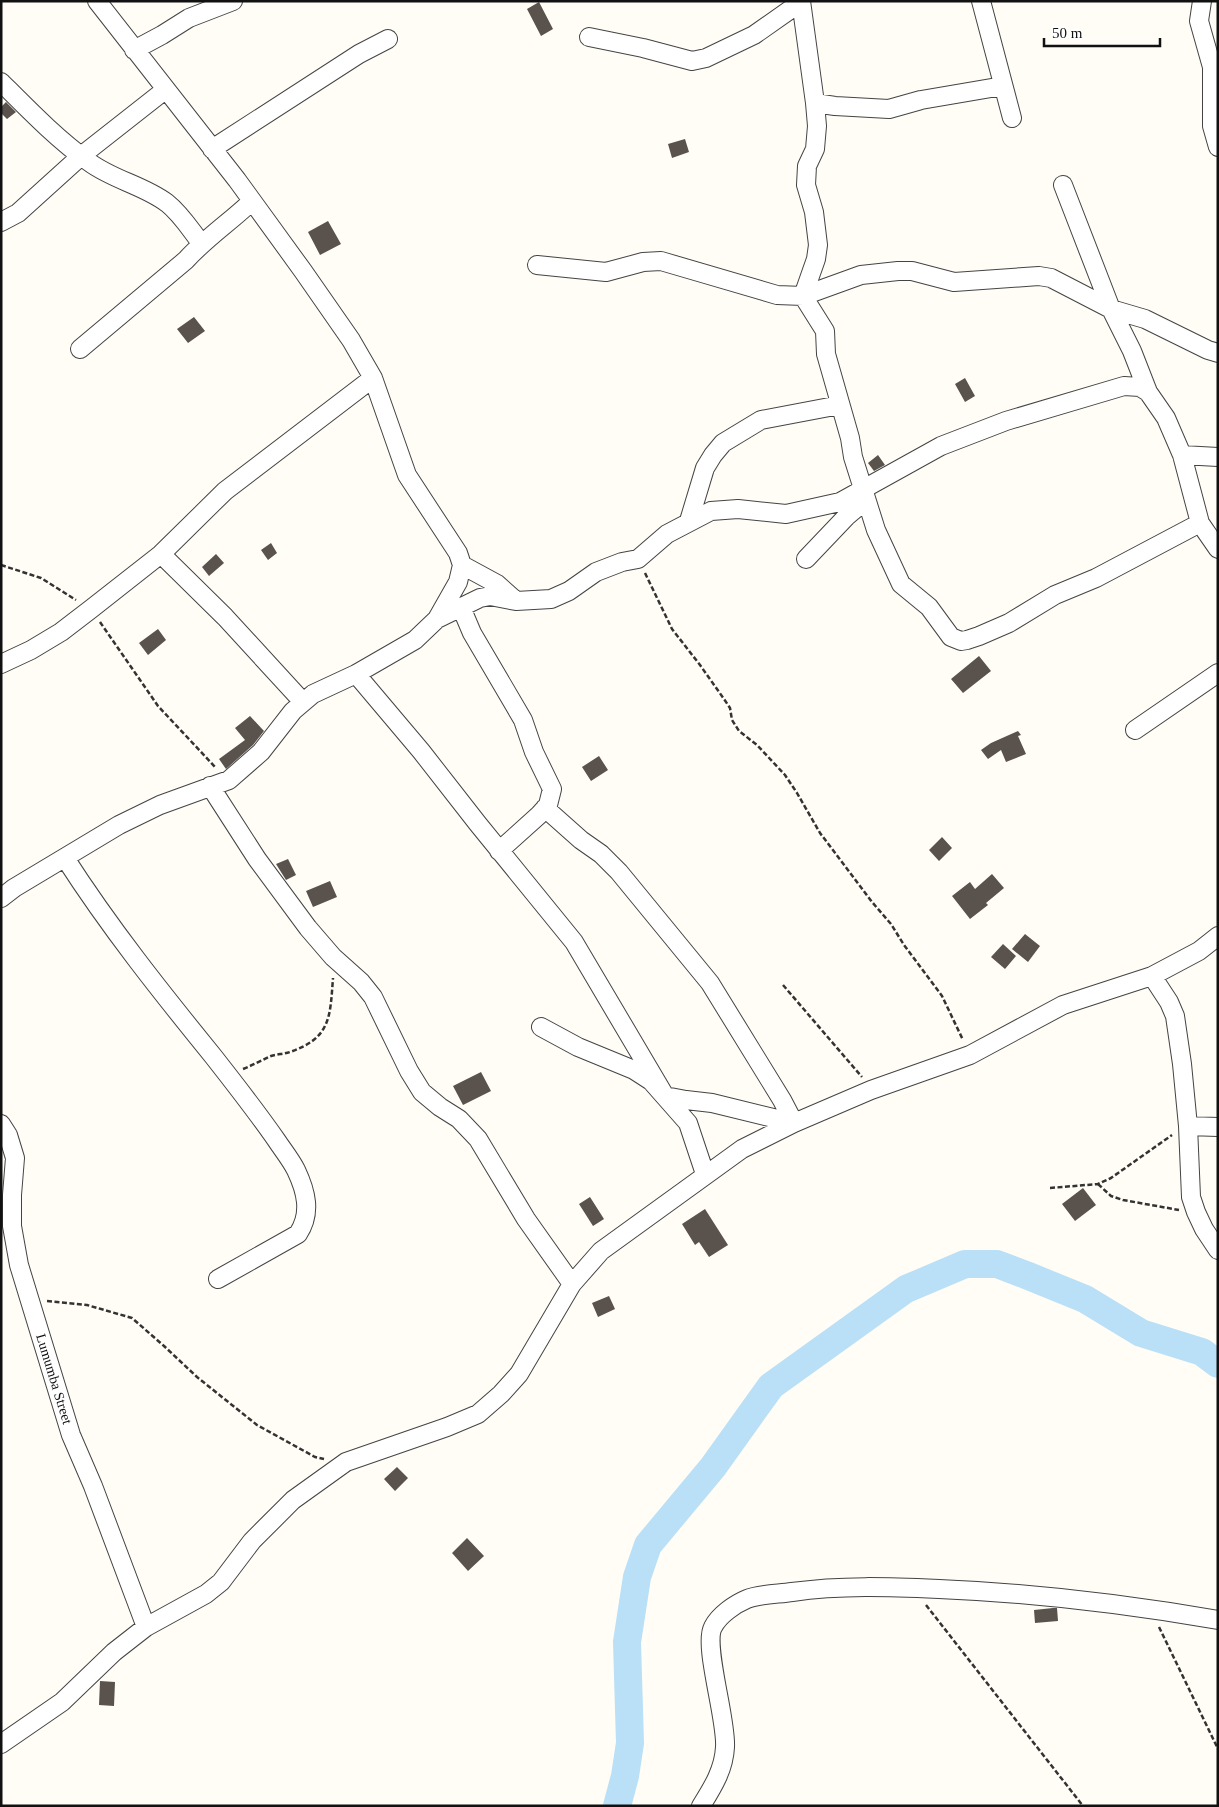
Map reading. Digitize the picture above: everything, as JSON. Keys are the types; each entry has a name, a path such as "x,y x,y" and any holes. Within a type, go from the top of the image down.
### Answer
{"street":[{"path":"1,898 14,888 119,826 160,805 229,780 261,752 292,710 329,686 356,674 415,640 437,619 458,582 462,565 458,553 407,475 373,378 351,340 252,202 97,1"},
{"path":"134,50 189,18 233,1"},
{"path":"981,1 1012,118"},
{"path":"1202,1 1199,21 1212,67 1212,126 1218,147"},
{"path":"589,37 644,48 692,62 706,58 754,35 801,2 817,126 815,149 807,166 806,185 814,212 818,245 816,259 803,296"},
{"path":"212,149 359,54 388,39"},
{"path":"1,82 37,118 81,156 109,175 148,192 165,202 179,214 201,244"},
{"path":"815,103 889,109 921,100 1003,86"},
{"path":"1,222 18,213 81,156 165,90"},
{"path":"1063,185 1111,309 1132,351 1148,392 1166,418 1182,454 1200,523 1216,545"},
{"path":"80,349 252,202"},
{"path":"537,265 606,272 644,262 661,261 777,295 803,296 861,275 898,271 912,271 954,282 1039,276 1051,278 1111,309 1145,319 1208,350 1218,353"},
{"path":"803,296 825,331 826,354 850,438 853,457 876,530 901,584 929,607 951,637 961,641 979,636 1010,623 1055,595 1096,578 1200,523"},
{"path":"1,664 31,650 61,632 91,609 161,554 225,491 373,378"},
{"path":"437,619 480,598 490,596 516,601 551,599 569,591 596,572 622,562 638,559 667,534 711,511 738,509 786,514 840,502 865,494 941,446 1006,421 1124,386 1140,387 1148,392"},
{"path":"689,522 705,468 724,443 761,420 840,405"},
{"path":"1182,454 1218,457"},
{"path":"806,559 865,494"},
{"path":"161,554 225,617 303,702"},
{"path":"462,565 497,584 516,601"},
{"path":"461,607 472,634 523,720 534,752 552,789 552,795 545,808 514,840 499,851"},
{"path":"1134,730 1218,673"},
{"path":"356,674 421,751 499,851 574,942 665,1096 712,1103 794,1123"},
{"path":"210,786 257,860 308,928 333,957 373,997 401,1056 422,1092 440,1107 459,1119 478,1139 526,1219 572,1284"},
{"path":"545,808 619,872 710,983 782,1100 794,1123"},
{"path":"65,858 88,893 136,958 264,1122 295,1168 306,1197 306,1215 303,1226 293,1237 218,1279"},
{"path":"1,1744 62,1702 114,1652 146,1627 206,1594 221,1582 252,1541 294,1500 346,1462 447,1427 478,1414 502,1394 518,1374 572,1284 601,1250 742,1149 794,1123 871,1090 970,1055 1063,1005 1152,976 1199,951 1218,936"},
{"path":"1152,976 1169,1002 1175,1016 1188,1126 1190,1184 1196,1212 1204,1229 1218,1250"},
{"path":"541,1027 578,1047 634,1070 651,1081 688,1123 706,1174"},
{"name":"Lumumba Street","path":"1,1124 8,1135 15,1158 12,1195 13,1235 19,1265 71,1435 93,1486 146,1627"},
{"path":"1188,1126 1218,1127"},
{"path":"702,1806 720,1775 725,1747 724,1719 712,1658 711,1629 720,1616 748,1599 810,1589 913,1588 1035,1594 1149,1608 1218,1620"}],"path":[{"path":"638,559 672,629 730,708 732,720 739,731 757,745 785,775 820,833 891,924 904,945 942,996 970,1055"},
{"path":"1,565 41,578 91,609 158,706 229,780"},
{"path":"225,1072 241,1070 272,1056 290,1052 311,1043 319,1037 324,1031 329,1015 333,957"},
{"path":"783,985 837,1047 871,1090"},
{"path":"1050,1188 1098,1184 1111,1178 1174,1133 1188,1126"},
{"path":"1098,1184 1110,1196 1123,1200 1171,1210 1196,1212"},
{"path":"30,1300 88,1305 132,1318 197,1377 257,1425 315,1457 346,1462"},
{"path":"913,1588 1084,1806"},
{"path":"1149,1608 1218,1749"}],"building":[{"path":"539,2 553,29 541,36 527,9"},
{"path":"6,102 16,112 7,119 1,113 1,107"},
{"path":"685,139 689,152 672,158 668,144"},
{"path":"328,221 341,244 320,255 308,232"},
{"path":"194,317 205,331 188,343 177,329"},
{"path":"965,378 975,396 965,402 955,384"},
{"path":"878,455 885,465 874,471 868,463"},
{"path":"271,543 277,553 268,560 261,550"},
{"path":"216,554 224,563 209,576 202,567"},
{"path":"158,629 166,640 148,655 139,643"},
{"path":"979,656 991,671 963,693 951,679"},
{"path":"250,716 264,731 253,745 226,769 219,759 245,740 235,728"},
{"path":"1018,731 1021,735 1018,736 1026,754 1006,762 1001,750 988,759 981,750 991,743"},
{"path":"599,756 608,770 591,781 582,767"},
{"path":"942,837 952,848 939,861 929,850"},
{"path":"288,859 296,875 286,880 276,864"},
{"path":"992,874 1004,888 986,903 988,905 970,919 952,896 970,882 975,889"},
{"path":"330,881 337,897 313,907 306,891"},
{"path":"1025,934 1040,946 1028,962 1012,949"},
{"path":"1003,944 1016,956 1005,969 991,957"},
{"path":"481,1072 491,1091 463,1105 453,1086"},
{"path":"1083,1188 1096,1205 1075,1221 1062,1204"},
{"path":"590,1197 604,1219 593,1226 579,1204"},
{"path":"705,1209 728,1245 709,1257 699,1242 695,1245 682,1224"},
{"path":"609,1296 615,1309 598,1317 592,1303"},
{"path":"397,1467 408,1478 395,1491 384,1479"},
{"path":"467,1538 484,1556 468,1571 452,1553"},
{"path":"1057,1608 1058,1621 1035,1623 1034,1610"},
{"path":"100,1681 115,1682 114,1706 99,1705"}],"waterway":[{"path":"617,1806 625,1776 630,1743 627,1642 637,1577 648,1545 713,1467 771,1386 906,1289 965,1264 997,1264 1026,1275 1085,1299 1141,1333 1202,1352 1218,1364"}]}
